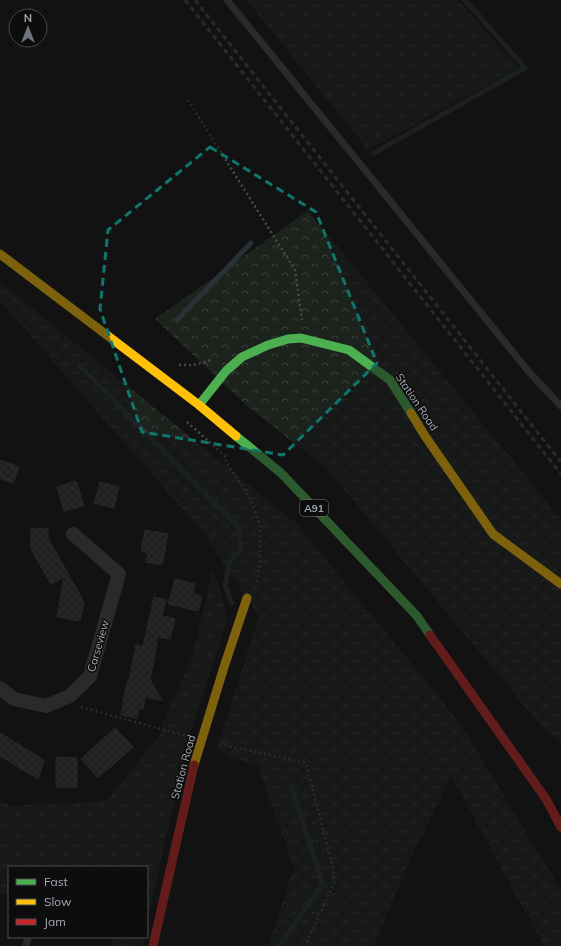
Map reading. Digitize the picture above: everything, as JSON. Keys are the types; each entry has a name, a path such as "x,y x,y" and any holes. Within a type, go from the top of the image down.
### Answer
{"street":[{"name":"A91","path":"0,254 199,405 281,473 417,616 546,799 561,827"},
{"name":"Station Road","path":"199,405 226,371 242,357 268,345 288,339 301,338 349,350 390,380 425,436 493,534 561,584"},
{"name":"Carseview","path":"0,688 14,699 46,706 70,696 90,676 119,574 73,534"},
{"name":"Station Road","path":"153,946 193,770 224,667 247,598"}],"lane":[{"path":"227,0 530,372 561,406"}],"path":[{"path":"188,100 295,270 302,320 301,338"},
{"path":"166,381 180,365 194,365 218,358"},
{"path":"186,422 226,456 226,463 243,486 251,501 260,525 260,563 257,584 254,597 247,598"},
{"path":"59,701 202,740 306,763 333,868 334,883 308,940 308,946"}],"highlighted area":[{"path":"210,147 316,212 377,363 283,455 142,432 100,309 108,230"}],"green space":[{"path":"246,0 458,0 519,68 368,150"},
{"path":"308,211 561,519 561,741 546,732 327,469 245,404 155,319"},
{"path":"0,282 297,524 461,724 561,891 561,946 544,946 451,776 408,864 374,946 268,946 294,868 258,767 216,750 259,617 205,535 0,301"},
{"path":"213,569 228,617 190,733 148,918 148,866 8,866 8,895 0,893 0,799 10,806 106,801 161,734 162,724 192,658"},
{"path":"112,938 144,938 142,946 111,946"}],"building":[{"path":"0,460 19,467 13,483 0,478"},
{"path":"76,481 84,506 64,511 57,487"},
{"path":"100,482 119,487 114,508 94,503"},
{"path":"31,529 48,529 48,538 84,602 80,621 57,617 64,577 51,584 31,549"},
{"path":"145,530 168,534 162,565 146,562 148,553 141,551"},
{"path":"175,579 195,584 193,594 202,596 198,611 168,604"},
{"path":"154,597 166,600 162,616 175,619 170,639 158,637 150,680 162,700 145,697 143,709 139,708 137,718 121,715 136,645 143,647"},
{"path":"115,728 133,747 98,778 81,759"},
{"path":"0,733 44,760 38,779 0,756"},
{"path":"56,757 77,758 77,787 56,787"}],"waterway":[{"path":"374,153 525,68 465,0"},
{"path":"177,320 251,243"},
{"path":"80,366 239,528 241,551 229,563 225,585 232,603"},
{"path":"279,946 323,884 291,786"}],"railway":[{"path":"185,0 561,474"},
{"path":"195,0 561,462"}],"traffic: fast":[{"path":"199,405 226,371 242,357 268,345 288,339 301,338 349,350 390,380 411,413"},
{"path":"236,436 281,473 417,616 430,635"}],"traffic: slow":[{"path":"0,254 199,405 236,436"},
{"path":"411,413 425,436 493,534 561,584"},
{"path":"194,765 247,598"}],"traffic: jam":[{"path":"430,635 546,799 561,827"},
{"path":"153,946 194,765"}]}
